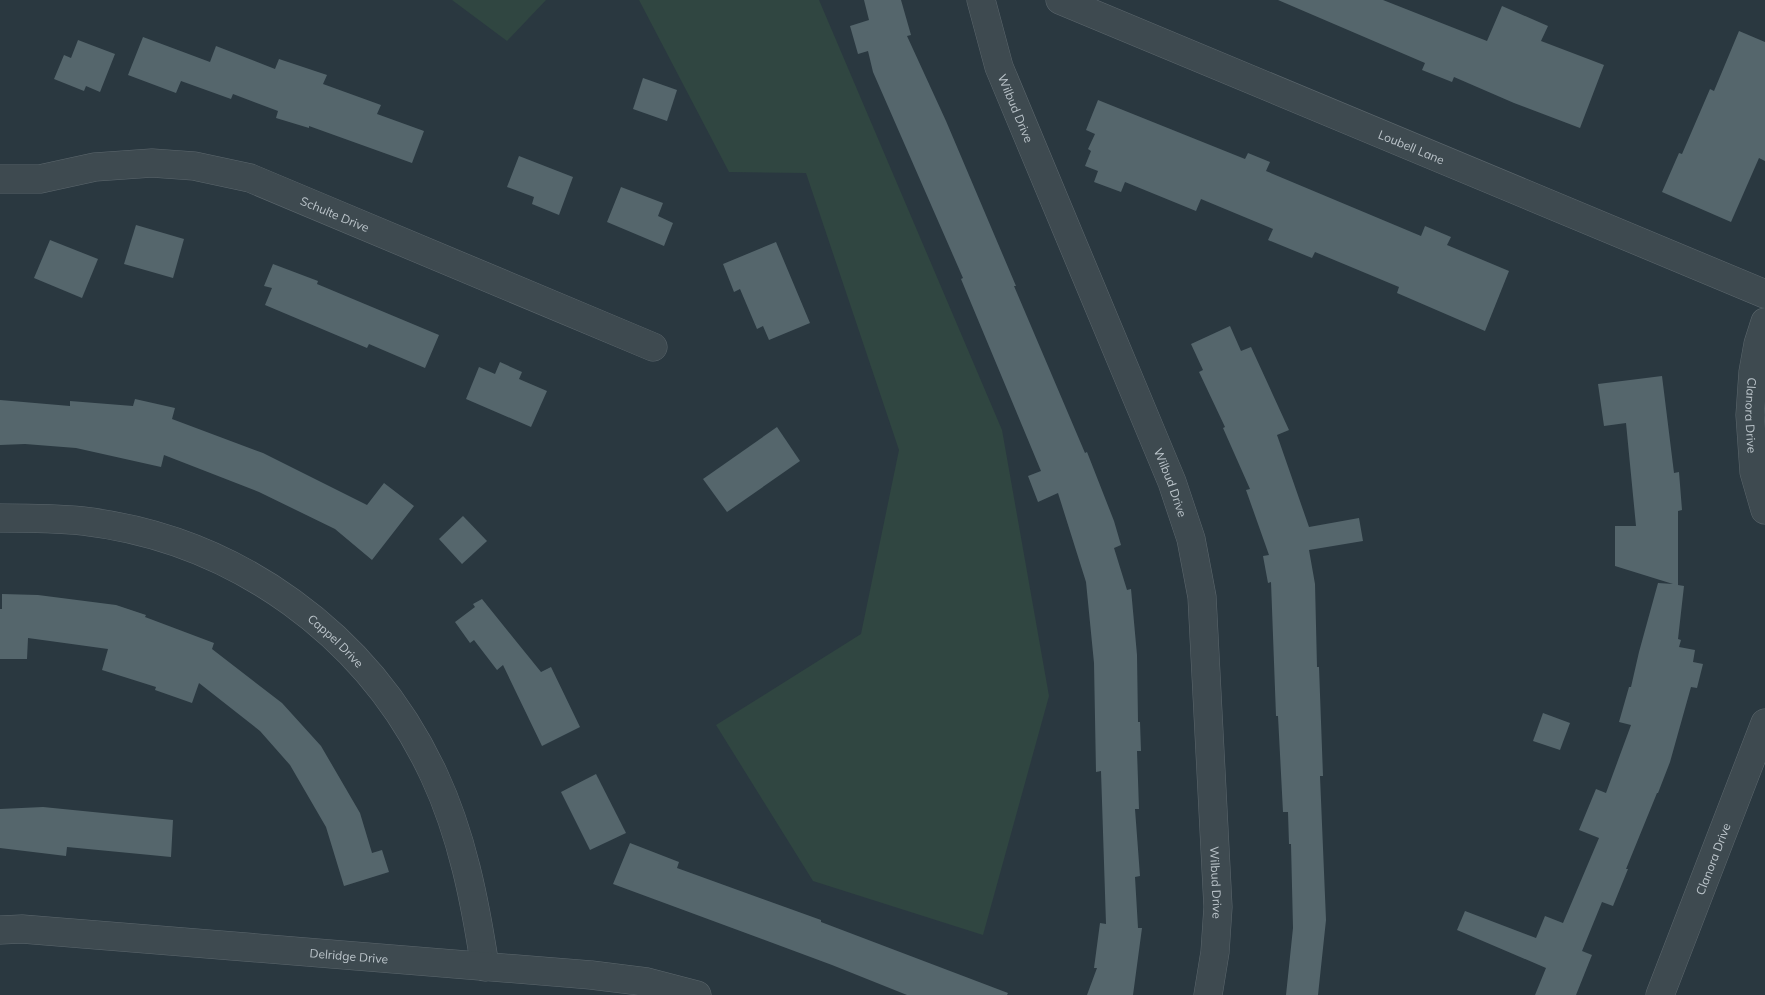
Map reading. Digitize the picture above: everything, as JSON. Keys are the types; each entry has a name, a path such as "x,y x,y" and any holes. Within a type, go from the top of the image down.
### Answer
{"street":[{"name":"Wilbud Drive","path":"981,0 999,67 1172,482 1191,539 1202,597 1218,906 1215,952 1208,995"},
{"name":"Loubell Lane","path":"1060,0 1765,294"},
{"name":"Schulte Drive","path":"0,179 40,179 95,168 152,163 194,166 250,178 653,347"},
{"name":"Clanora Drive","path":"1765,322 1758,344 1753,372 1750,415 1754,472 1765,510"},
{"name":"Cappel Drive","path":"0,518 84,521 142,532 198,551 259,581 300,607 344,645 382,688 407,724 434,775 460,845 476,905 485,967"},
{"name":"Clanora Drive","path":"1660,995 1765,723"},
{"name":"Delridge Drive","path":"0,930 22,929 647,982 697,995"}],"green space":[{"path":"452,0 546,0 507,41"},
{"path":"639,0 819,0 1002,430 1049,696 983,935 813,881 716,725 861,634 899,450 806,173 729,172"}],"building":[{"path":"864,0 901,0 911,35 907,36 946,121 1085,453 1087,452 1114,521 1121,545 1114,548 1127,590 1131,589 1137,655 1138,722 1140,722 1141,751 1137,751 1139,809 1135,809 1140,876 1135,877 1138,928 1142,928 1133,995 1087,995 1097,968 1094,968 1100,923 1106,924 1101,771 1096,772 1094,663 1086,582 1058,493 1038,502 1028,476 1041,471 961,279 963,278 873,72 868,51 858,54 850,26 869,20"},
{"path":"1278,0 1383,0 1487,41 1502,6 1548,26 1541,41 1604,65 1580,128 1514,103 1454,77 1452,82 1422,70 1425,63"},
{"path":"1739,31 1765,42 1765,161 1759,158 1731,222 1662,192 1679,153 1682,154 1710,89 1714,91"},
{"path":"143,37 210,62 216,46 275,69 279,59 327,75 323,84 381,105 377,114 424,131 412,163 309,126 309,128 276,118 278,111 233,94 231,99 181,81 176,93 128,75"},
{"path":"78,40 115,54 100,92 86,86 84,91 54,79 64,55 71,58"},
{"path":"643,78 677,90 667,121 633,109"},
{"path":"1098,100 1245,159 1248,153 1270,162 1266,171 1421,236 1425,226 1451,237 1447,245 1509,271 1485,331 1397,293 1399,287 1315,252 1312,258 1268,240 1273,229 1201,199 1196,211 1125,182 1121,192 1094,182 1098,171 1085,166 1091,151 1088,149 1095,134 1086,130"},
{"path":"519,156 573,177 559,215 532,204 534,197 507,187"},
{"path":"621,187 663,203 658,216 673,223 664,246 607,222"},
{"path":"136,225 184,239 173,278 124,264"},
{"path":"50,240 98,259 82,298 34,278"},
{"path":"776,242 810,323 769,340 763,326 757,329 740,289 734,292 723,264"},
{"path":"273,264 318,281 317,284 439,335 425,368 369,344 367,348 265,305 272,288 264,286"},
{"path":"1230,326 1241,351 1251,347 1289,430 1277,435 1309,527 1359,518 1363,541 1309,550 1315,584 1317,667 1319,667 1323,776 1320,776 1326,920 1318,995 1286,995 1293,928 1291,844 1289,844 1288,812 1283,812 1278,716 1276,716 1271,582 1268,583 1263,556 1269,555 1246,490 1250,489 1223,428 1225,427 1199,372 1203,370 1191,344"},
{"path":"500,362 522,372 519,379 547,391 531,427 466,399 479,367 495,374"},
{"path":"1662,376 1674,473 1679,472 1682,510 1678,511 1678,585 1684,586 1678,639 1681,640 1679,647 1695,650 1693,662 1703,664 1697,688 1691,687 1670,762 1626,869 1628,869 1613,906 1602,902 1582,951 1592,955 1576,995 1535,995 1546,968 1457,930 1465,911 1536,938 1545,916 1563,923 1599,838 1579,830 1596,789 1606,793 1631,725 1619,722 1629,687 1631,687 1658,583 1673,584 1615,566 1615,526 1636,526 1626,423 1604,426 1598,384"},
{"path":"135,399 175,408 172,419 263,453 367,505 384,483 414,506 372,560 335,529 259,492 164,455 161,467 76,448 25,444 0,445 0,400 70,406 70,401 133,406"},
{"path":"777,427 800,461 727,512 703,479"},
{"path":"463,516 487,541 462,564 439,539"},
{"path":"2,594 38,595 116,605 146,615 145,617 214,643 212,649 282,703 321,746 360,813 372,853 382,850 389,872 344,886 326,827 290,765 260,731 199,683 192,703 155,690 156,687 102,670 108,649 28,638 27,659 0,659 0,609 2,609"},
{"path":"482,599 541,672 551,667 580,727 542,746 503,665 497,670 474,640 470,643 455,622 475,607 473,604"},
{"path":"1543,713 1570,723 1560,750 1533,741"},
{"path":"596,774 626,833 590,850 561,792"},
{"path":"43,807 173,820 171,857 67,847 66,856 0,848 0,809"},
{"path":"630,843 679,862 677,868 821,920 821,922 1008,993 1007,995 907,995 832,965 613,884"}]}
